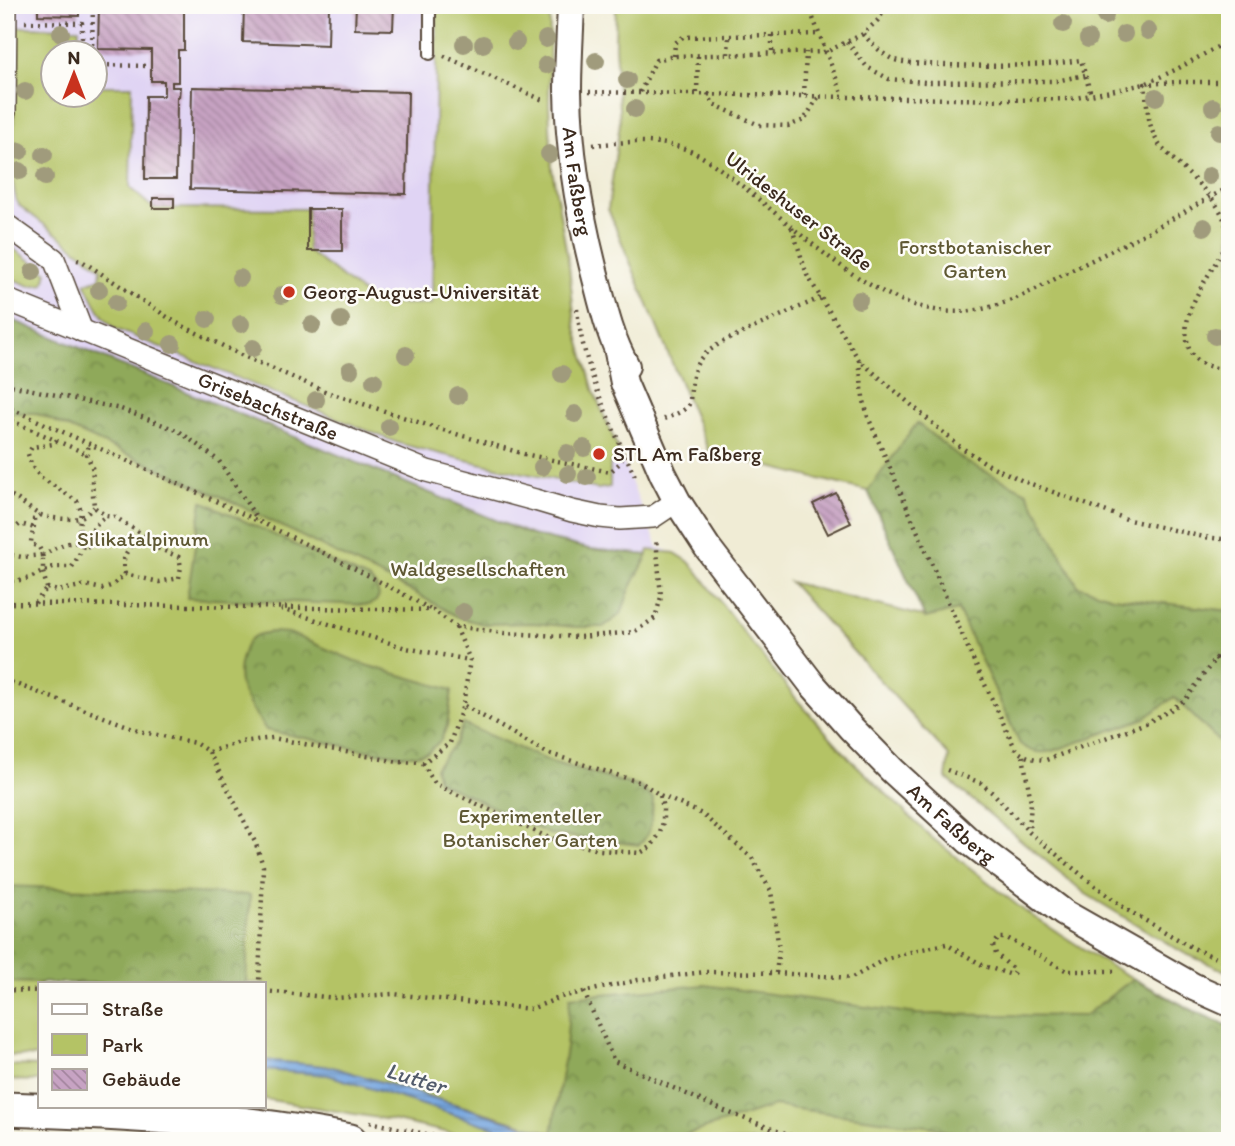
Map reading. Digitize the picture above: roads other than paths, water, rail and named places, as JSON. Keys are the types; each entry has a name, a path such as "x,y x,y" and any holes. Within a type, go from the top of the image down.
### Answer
{"main road":[{"path":"5,1109 199,1120 350,1141"}],"street":[{"path":"5,113 6,5"},
{"name":"Am Faßberg","path":"571,5 568,92 572,148 590,258 609,328 683,498 714,542 732,578 812,684 843,719 892,771 969,841 1064,913 1194,987 1230,1003"},
{"path":"5,224 54,259 82,331"},
{"name":"Grisebachstraße","path":"5,299 427,471 572,512 600,517 653,517 683,498"},
{"name":"Grisebachstraße","path":"535,500 618,507 649,506 683,498"}],"lane":[{"path":"430,5 430,54"}],"water":[{"path":"266,1060 332,1067 574,1141 537,1141 328,1075 266,1070"}],"place":[{"name":"Georg-August-Universität","path":"289,292"},
{"name":"STL Am Faßberg","path":"599,454"}],"park label":[{"name":"Forstbotanischer Garten","path":"975,259"},
{"name":"Silikatalpinum","path":"143,539"},
{"name":"Waldgesellschaften","path":"478,569"},
{"name":"Experimenteller Botanischer Garten","path":"530,828"}],"water label":[{"name":"Lutter","path":"416,1078"}]}
